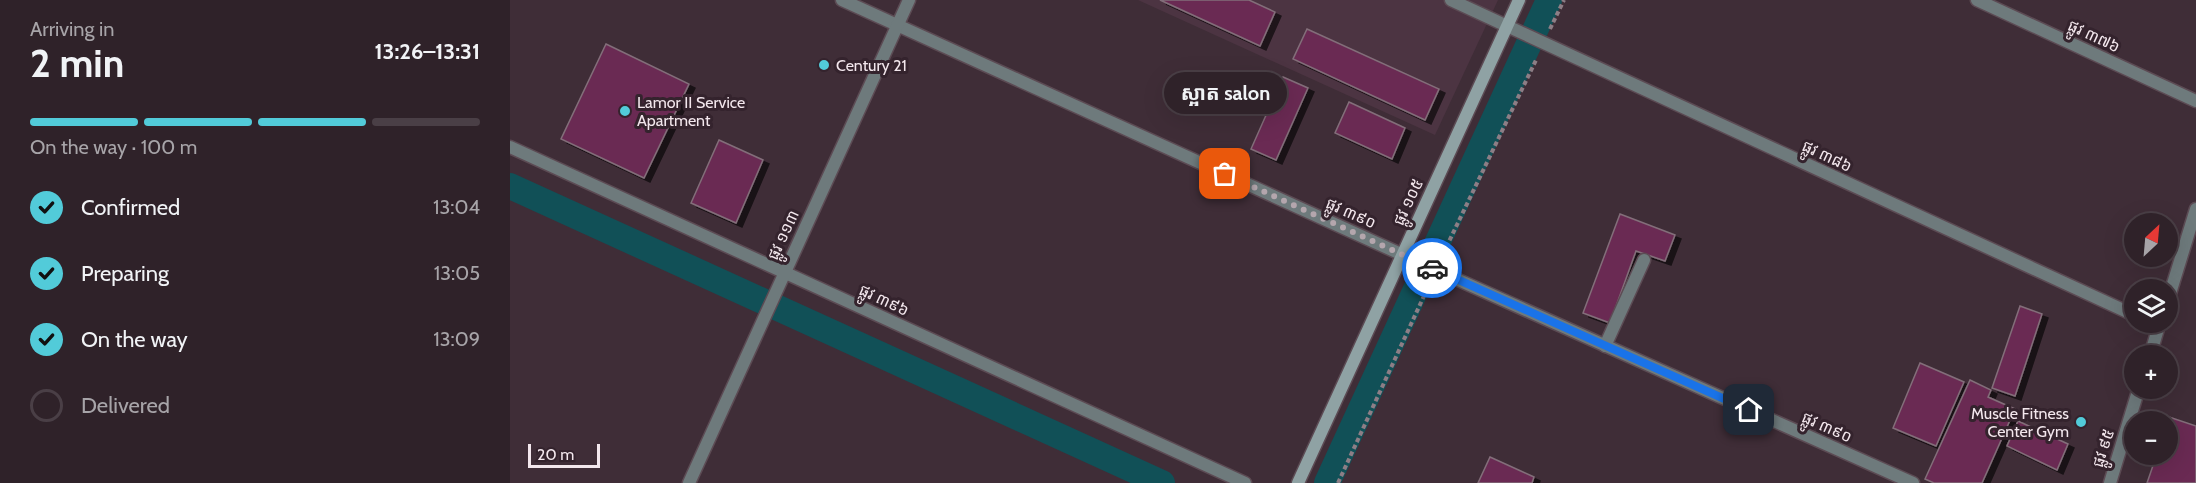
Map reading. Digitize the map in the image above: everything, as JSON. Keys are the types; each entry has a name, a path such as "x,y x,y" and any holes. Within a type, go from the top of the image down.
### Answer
{"street":[{"name":"ផ្លូវ ៣៩០","path":"842,0 1436,270 1913,483"},
{"name":"ផ្លូវ ១១៣","path":"689,483 909,0"},
{"name":"ផ្លូវ ៣៨៦","path":"1451,0 2124,310"},
{"name":"ផ្លូវ ១០៥","path":"1298,483 1408,257 1518,0"},
{"name":"ផ្លូវ ៣៧៦","path":"1977,0 2196,101"},
{"name":"ផ្លូវ ៣៩៦","path":"510,147 1245,483"},
{"path":"2174,279 2196,209"},
{"path":"1605,346 1644,260"},
{"name":"ផ្លូវ ៩៥","path":"2110,483 2136,399"}],"path":[{"path":"1338,483 1564,0"}],"shaded area":[{"path":"1138,0 1498,0 1435,135"}],"building":[{"path":"1160,0 1249,0 1275,12 1260,46"},
{"path":"1307,29 1439,89 1425,120 1293,59"},
{"name":"Lamor II Service Apartment","path":"606,44 689,84 644,178 561,139"},
{"path":"1283,77 1308,88 1276,160 1251,149"},
{"path":"1349,102 1405,128 1392,159 1335,133"},
{"path":"719,140 763,160 736,223 691,203"},
{"path":"1620,214 1675,235 1665,261 1636,251 1610,323 1583,313"},
{"path":"2020,306 2042,314 2015,396 1992,388"},
{"path":"1920,363 1964,382 1936,446 1893,428"},
{"path":"1970,380 1991,390 1988,397 2015,409 1982,483 1934,483 1925,479"},
{"path":"2178,420 2196,426 2196,483 2147,483 2153,465 2178,465"},
{"path":"2018,421 2068,444 2057,470 2007,446"},
{"path":"1490,457 1534,477 1532,483 1478,483"}],"waterway":[{"path":"1327,483 1549,0"},
{"path":"510,186 1162,483"}],"way so far":[{"path":"1225,174 1432,268"}],"place":[{"name":"Century 21","path":"824,65"},
{"name":"Lamor II Service Apartment","path":"625,111"},
{"name":"ស្អាត salon","path":"1225,174"},
{"name":"Muscle Fitness Center Gym","path":"2081,422"}],"route":[{"path":"1432,268 1749,410"}]}
